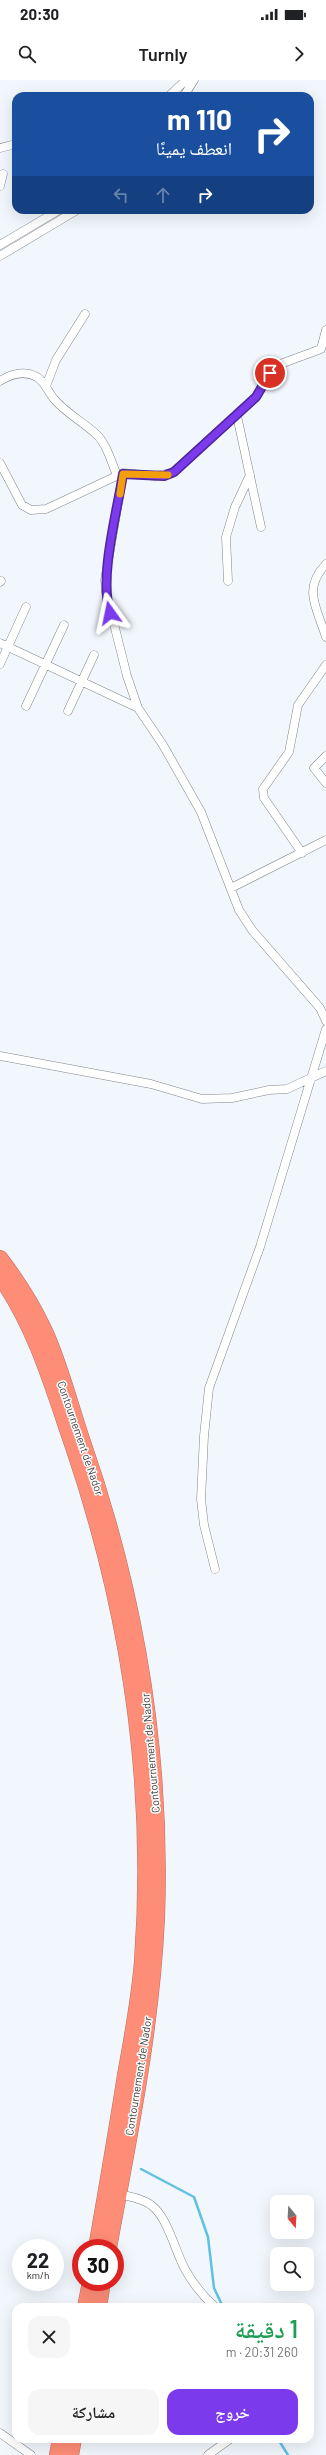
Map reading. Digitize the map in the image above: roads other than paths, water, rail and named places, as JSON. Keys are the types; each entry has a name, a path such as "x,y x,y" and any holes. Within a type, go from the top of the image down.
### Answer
{"highway":[{"name":"Contournement de Nador","path":"0,1258 20,1284 45,1330 96,1478 119,1560 138,1648 151,1738 157,1828 157,1918 149,2009 116,2187 99,2239"},
{"name":"Contournement de Nador","path":"0,1277 15,1300 32,1333 85,1483 117,1603 139,1738 145,1843 142,1964 110,2239"},
{"path":"86,2303 88,2291"},
{"path":"100,2303 102,2291"},
{"path":"57,2455 59,2443"},
{"path":"71,2455 73,2443"}],"street":[{"path":"173,92 186,80"},
{"path":"186,92 194,80"},
{"path":"0,148 12,145"},
{"path":"0,186 3,174"},
{"path":"0,245 52,214"},
{"path":"0,256 70,214"},
{"path":"46,386 56,360 84,314"},
{"path":"0,463 22,505 35,510 52,508 120,474 160,476 174,472 211,436 237,416 256,397 275,366 322,349 326,330"},
{"path":"0,381 10,374 27,374 38,377 54,398 72,416 97,435 105,445 120,474 105,580 106,592 127,676 138,708 163,745 201,812 244,919 294,980 320,1008 326,1021"},
{"path":"237,416 261,527"},
{"path":"228,581 226,537 236,507 250,475"},
{"path":"326,564 317,573 311,591 326,637"},
{"path":"0,664 26,606"},
{"path":"26,706 64,625"},
{"path":"0,643 138,708"},
{"path":"68,711 94,655"},
{"path":"302,853 264,798 263,789 289,752 298,705 326,664"},
{"path":"326,756 314,768 326,783"},
{"path":"231,888 326,840"},
{"path":"215,1569 204,1525 201,1499 203,1443 209,1388 260,1247 326,1029"},
{"path":"0,1056 151,1084 202,1099 232,1098 269,1090 287,1089 326,1071"},
{"path":"116,2187 152,2206 160,2214 185,2270 200,2293 211,2303"},
{"path":"0,2433 12,2442"},
{"path":"14,2443 31,2455"},
{"path":"208,2455 224,2443"}],"waterway":[{"path":"141,2169 194,2197 208,2237 214,2288 221,2303"},
{"path":"280,2443 288,2455"}]}
